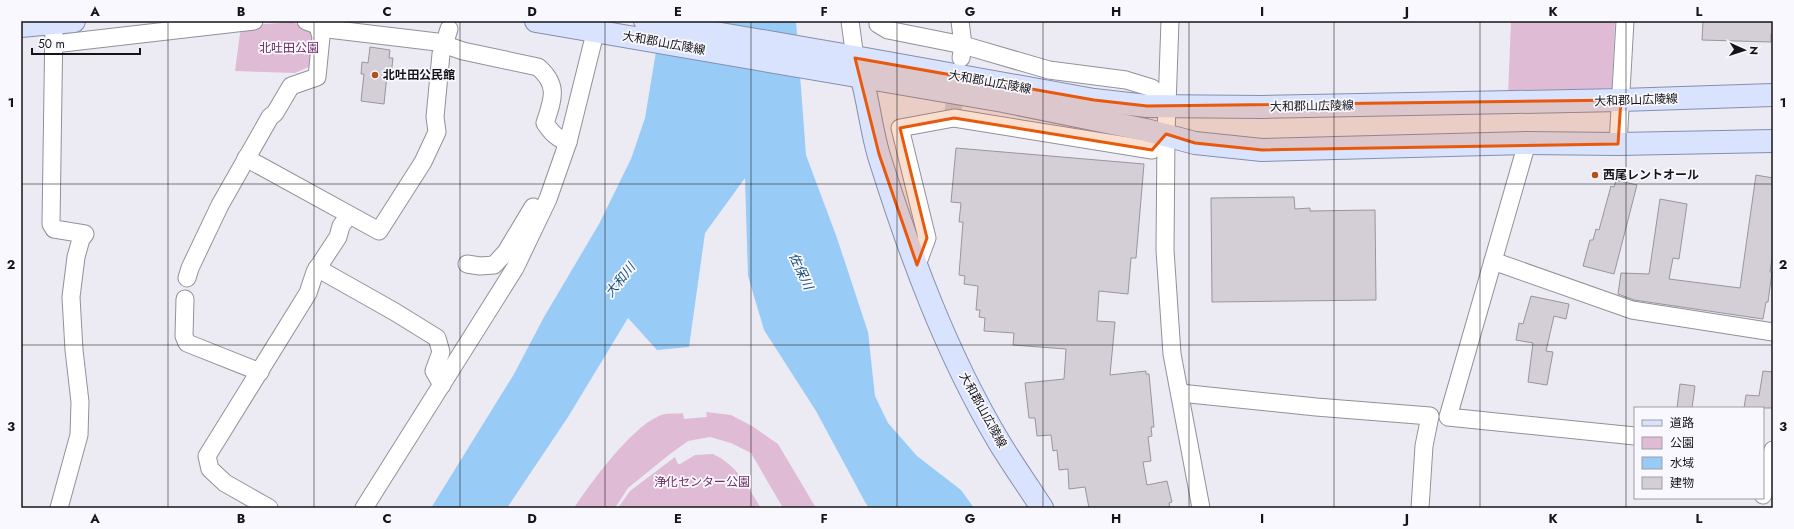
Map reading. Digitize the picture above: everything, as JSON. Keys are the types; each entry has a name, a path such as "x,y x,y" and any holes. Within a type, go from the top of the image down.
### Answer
{"main road":[{"name":"大和郡山広陵線","path":"536,21 602,29 1094,100 1166,106 1263,107 1621,100 1773,95"},
{"name":"大和郡山広陵線","path":"645,21 1003,101 1166,134 1195,143 1262,150 1527,144 1773,141"},
{"path":"21,26 59,27"},
{"name":"大和郡山広陵線","path":"847,65 933,311 961,371 999,442 1042,508"}],"street":[{"path":"59,508 79,435 80,402 74,350 71,297 76,257 81,240 85,234 54,229 50,224 59,27 254,21"},
{"path":"847,65 850,21"},
{"path":"878,21 878,24 888,30 962,51 1049,70 1126,80 1152,88 1166,106"},
{"path":"960,21 962,51"},
{"path":"1170,21 1166,106 1165,250 1172,354 1201,508"},
{"path":"1618,144 1625,21"},
{"path":"312,23 328,29 447,36 463,51 538,67 546,74 552,84 553,99 545,123 550,132 568,142"},
{"path":"187,278 190,268 220,205 270,117 275,113 291,86 317,77 321,37 312,23"},
{"path":"355,508 367,503 515,268 553,183 568,142 602,29"},
{"path":"246,158 379,231 423,162 437,132 435,117 441,54 447,36"},
{"path":"917,265 927,238 900,128 953,115 1152,150 1166,134"},
{"path":"1527,144 1448,417 1634,436"},
{"path":"467,264 494,266 506,252 546,186 553,183"},
{"path":"269,508 225,483 210,469 207,456 308,293 317,268 338,237 341,226 349,215"},
{"path":"1492,262 1632,310 1773,332"},
{"path":"317,268 395,312 437,338 441,352 434,371 442,385"},
{"path":"185,299 184,336 187,343 260,372"},
{"path":"1180,393 1316,407 1430,416 1424,446 1420,508"},
{"path":"1764,491 1773,451"}],"highlighted area":[{"path":"855,58 1094,100 1147,106 1621,100 1618,144 1262,150 1195,143 1166,134 1152,150 954,118 900,128 927,238 917,265 879,154"}],"green space":[{"path":"1511,21 1615,21 1612,88 1508,96"},
{"name":"北吐田公園","path":"293,22 316,35 313,65 295,73 235,71 241,26"},
{"path":"706,412 731,415 752,426 778,444 816,508 783,508 751,453 731,443 710,437 688,441 670,454 628,488 615,508 574,508 602,469 615,454 641,428 653,419 665,414 683,413 684,419 707,417"},
{"name":"浄化センター公園","path":"713,454 729,464 735,470 761,508 618,508 630,491 675,457 678,464 680,464 695,455"}],"water":[{"path":"661,21 796,21 806,155 837,238 868,332 875,396 888,423 917,456 961,490 974,508 869,508 816,411 764,330 748,276 745,178 705,233 689,347 657,350 628,318 568,417 507,508 431,508 514,374 544,317 599,224 631,159 645,118"}],"building":[{"path":"1703,21 1773,21 1773,34 1771,34 1771,42 1702,40"},
{"name":"北吐田公民館","path":"370,47 390,50 389,58 393,58 391,76 387,75 384,104 361,101 364,74 361,74 362,62 368,63"},
{"path":"956,148 1144,164 1136,258 1131,258 1128,294 1099,291 1097,321 1115,322 1110,375 1146,371 1146,374 1149,374 1154,427 1151,427 1152,436 1148,437 1151,461 1143,462 1147,485 1167,481 1172,502 1169,503 1170,508 1089,508 1085,487 1069,489 1068,469 1059,470 1057,450 1053,451 1051,435 1037,436 1035,418 1029,418 1025,383 1064,379 1066,349 1013,345 1014,333 984,331 985,318 979,317 980,310 976,310 978,286 964,284 965,276 959,275 963,222 959,222 961,203 951,202"},
{"path":"1756,175 1773,178 1773,253 1770,272 1772,272 1768,302 1766,302 1763,319 1634,300 1618,294 1621,273 1649,274 1660,199 1687,204 1679,259 1673,258 1669,279 1740,288"},
{"path":"1616,180 1637,185 1614,274 1583,266 1590,240 1593,240 1596,229 1599,230 1611,186 1614,187"},
{"path":"1294,197 1295,209 1310,208 1310,211 1375,210 1376,300 1212,302 1211,198"},
{"path":"1531,296 1569,304 1566,319 1554,316 1546,351 1553,352 1547,385 1528,382 1533,343 1516,340 1519,323 1523,324"},
{"path":"1763,371 1773,372 1773,408 1744,407 1746,395 1759,396"},
{"path":"1680,384 1695,386 1692,407 1677,407"}],"tunnel":[{"path":"953,112 957,82"}],"place":[{"name":"北吐田公民館","path":"375,75"},
{"name":"西尾レントオール","path":"1595,175"}],"water label":[{"name":"佐保川","path":"801,271"},
{"name":"大和川","path":"620,280"}]}
